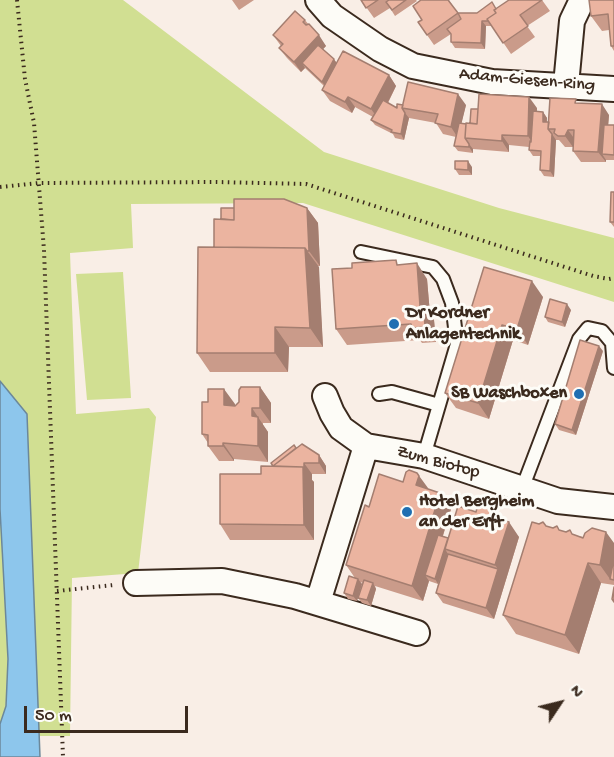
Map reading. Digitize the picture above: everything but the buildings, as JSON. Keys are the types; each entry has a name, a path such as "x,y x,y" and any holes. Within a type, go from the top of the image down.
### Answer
{"street":[{"name":"Adam-Giesen-Ring","path":"318,0 332,16 380,49 413,66 492,82 614,89"},
{"path":"566,85 572,21 582,0"},
{"name":"Zum Biotop","path":"326,396 341,428 366,446 424,456 558,501 614,507"},
{"path":"318,602 366,446"},
{"path":"136,583 222,581 318,602 417,633"}],"lane":[{"path":"361,252 433,267 443,279 452,303 456,344 424,456"},
{"path":"522,489 579,339 588,328 602,331 612,343 614,368"},
{"path":"379,394 392,392 439,405"}],"path":[{"path":"17,0 25,79 34,123 44,250 63,757"},
{"path":"0,187 39,183 306,184 593,276 614,278"},
{"path":"57,591 136,583"}],"green space":[{"path":"0,0 123,0 324,152 499,208 614,238 614,302 303,203 131,204 133,248 70,253 76,414 149,408 156,417 138,573 72,578 70,736 39,736 27,414 0,381"},
{"path":"123,272 131,398 87,400 76,274"},
{"path":"0,509 8,659 6,706 0,724"}],"water":[{"path":"0,381 27,414 40,757 0,757 0,724 6,706 8,659 0,509"}],"place":[{"name":"Dr Kordner Anlagentechnik","path":"394,324"},
{"name":"SB Waschboxen","path":"579,394"},
{"name":"Hotel Bergheim an der Erft","path":"407,512"}]}
